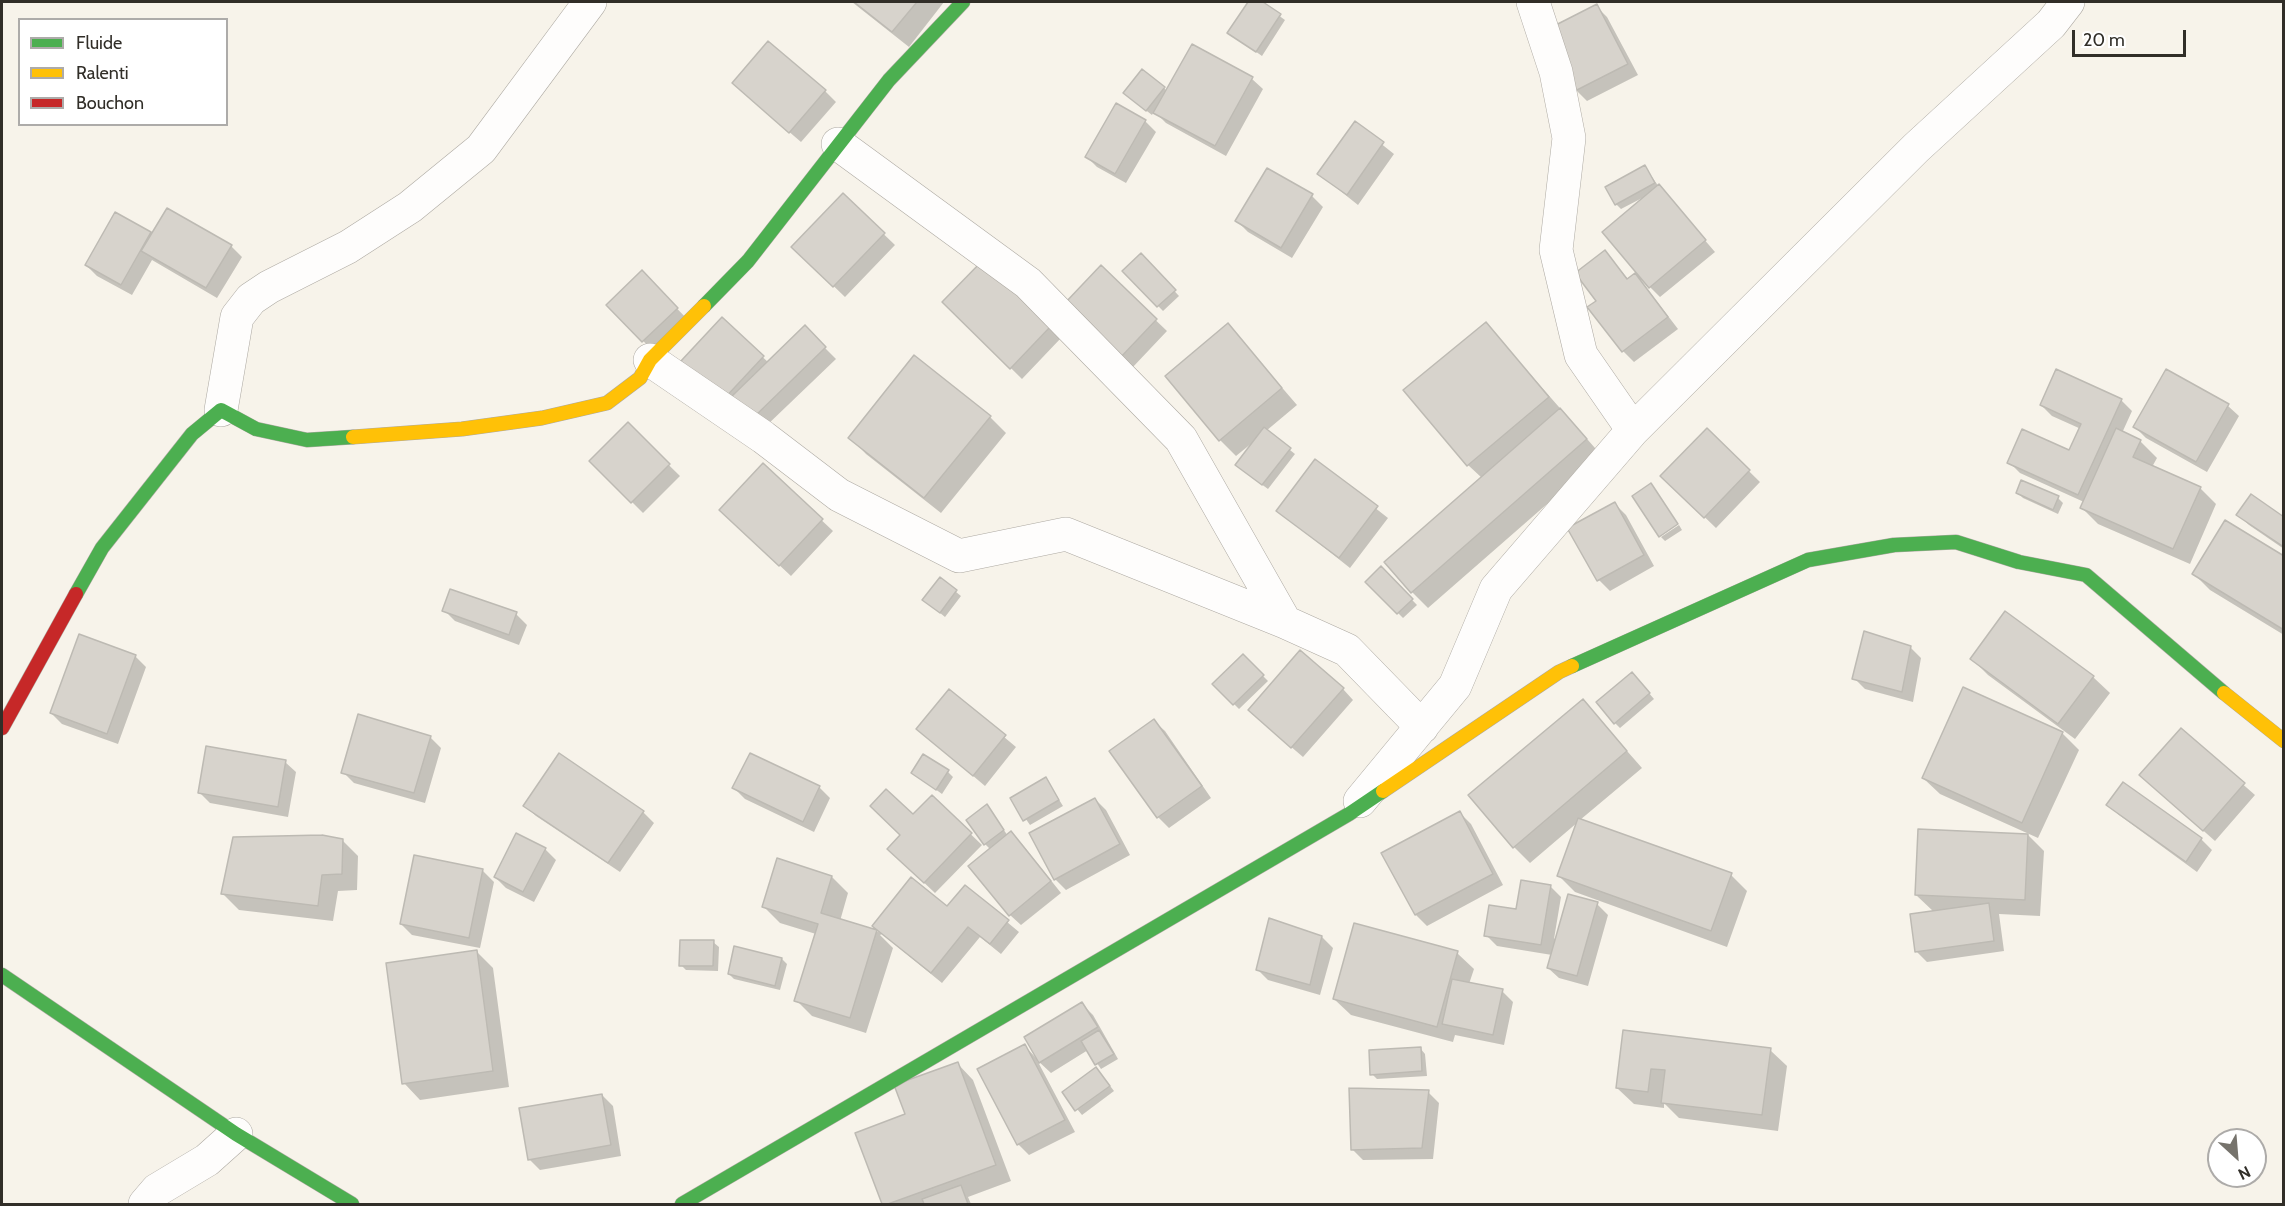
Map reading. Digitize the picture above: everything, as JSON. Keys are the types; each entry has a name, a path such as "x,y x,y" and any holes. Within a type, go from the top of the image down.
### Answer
{"main road":[{"path":"2,728 102,548 192,434 221,410 256,429 307,440 462,429 542,418 607,403 640,378 650,360 748,261 889,80 963,2"},
{"path":"682,1204 1349,814 1558,672 1808,560 1894,545 1956,542 2019,562 2086,575 2217,688 2283,741"},
{"path":"2,975 236,1134 352,1204"}],"street":[{"path":"221,410 237,317 251,299 269,287 348,247 410,207 481,149 590,2"},
{"path":"1533,2 1556,72 1569,138 1556,250 1558,260 1581,355 1633,430"},
{"path":"1349,814 1455,686 1496,589 1633,430 1916,148 2051,24 2068,2"},
{"path":"838,144 1028,283 1181,439 1285,622"},
{"path":"650,360 763,437 839,495 959,556 1066,534 1285,622 1347,650 1422,727"},
{"path":"145,1204 157,1190 207,1160 236,1134"}],"building":[{"path":"854,2 917,2 892,32"},
{"path":"1248,2 1263,2 1281,14 1256,52 1227,33"},
{"path":"1597,4 1628,64 1575,91 1544,31"},
{"path":"768,41 826,90 789,133 732,83"},
{"path":"1192,44 1253,77 1215,146 1153,113"},
{"path":"1142,69 1165,87 1146,111 1123,93"},
{"path":"1116,103 1146,120 1115,174 1085,157"},
{"path":"1355,121 1384,142 1347,195 1317,174"},
{"path":"1645,165 1655,183 1615,205 1605,187"},
{"path":"1267,168 1313,194 1281,248 1235,221"},
{"path":"1659,184 1706,240 1649,288 1602,232"},
{"path":"843,193 885,233 833,287 791,247"},
{"path":"167,208 232,245 206,288 141,251"},
{"path":"115,212 151,232 121,285 85,265"},
{"path":"1605,250 1627,279 1635,273 1668,317 1622,352 1587,307 1596,301 1575,273"},
{"path":"1141,253 1176,290 1157,307 1122,271"},
{"path":"983,260 1051,326 1010,369 942,302"},
{"path":"1101,265 1157,319 1120,358 1064,304"},
{"path":"642,270 678,308 642,342 606,305"},
{"path":"722,317 764,356 722,401 680,362"},
{"path":"1486,322 1549,397 1467,466 1403,390"},
{"path":"1228,323 1282,388 1219,441 1165,376"},
{"path":"805,325 826,347 752,419 731,397"},
{"path":"914,355 991,416 924,498 848,438"},
{"path":"2056,369 2122,399 2078,495 2007,463 2022,429 2069,450 2081,424 2040,405"},
{"path":"2166,369 2229,404 2196,462 2133,427"},
{"path":"1560,408 1587,439 1411,593 1384,562"},
{"path":"628,422 670,464 631,503 589,461"},
{"path":"1264,427 1291,448 1262,485 1235,465"},
{"path":"1707,428 1750,470 1704,518 1660,476"},
{"path":"2116,428 2141,440 2133,457 2201,487 2173,549 2080,508"},
{"path":"1315,459 1378,506 1339,558 1276,511"},
{"path":"763,463 823,519 779,566 719,510"},
{"path":"2021,480 2059,496 2053,510 2016,493"},
{"path":"1651,483 1678,524 1659,537 1632,496"},
{"path":"2251,494 2284,517 2284,547 2236,515"},
{"path":"1615,502 1644,555 1597,581 1567,528"},
{"path":"2225,520 2284,556 2284,630 2192,574"},
{"path":"1381,566 1413,599 1397,614 1365,582"},
{"path":"940,577 957,590 940,613 922,600"},
{"path":"450,589 517,612 509,635 442,611"},
{"path":"2005,611 2094,676 2058,724 1970,659"},
{"path":"1864,631 1911,646 1902,692 1852,679"},
{"path":"79,634 136,655 107,734 50,713"},
{"path":"1300,650 1344,688 1291,748 1248,710"},
{"path":"1243,654 1264,675 1233,705 1212,684"},
{"path":"1632,672 1650,693 1614,724 1596,702"},
{"path":"1963,687 2063,732 2022,823 1922,778"},
{"path":"949,689 1006,735 973,776 916,729"},
{"path":"1583,699 1627,751 1513,848 1468,795"},
{"path":"358,714 431,736 414,793 341,773"},
{"path":"1154,719 1202,786 1157,818 1109,751"},
{"path":"2181,728 2245,783 2203,831 2139,775"},
{"path":"206,746 286,760 278,807 198,793"},
{"path":"559,753 644,811 608,863 523,806"},
{"path":"750,753 820,786 803,822 732,788"},
{"path":"923,754 949,770 936,790 911,773"},
{"path":"1046,777 1059,800 1023,821 1010,798"},
{"path":"2123,782 2202,838 2186,862 2106,805"},
{"path":"886,789 913,814 932,795 972,833 924,883 887,849 900,835 870,806"},
{"path":"1095,798 1120,844 1054,880 1029,833"},
{"path":"987,804 1004,830 984,845 966,820"},
{"path":"1460,811 1493,874 1415,915 1381,853"},
{"path":"1578,818 1732,873 1711,931 1557,876"},
{"path":"1918,829 2028,834 2025,900 1915,895"},
{"path":"1011,831 1051,881 1009,916 968,866"},
{"path":"516,833 546,848 523,892 494,877"},
{"path":"322,835 343,839 342,874 322,875 318,906 221,894 233,837"},
{"path":"414,855 483,869 469,938 400,924"},
{"path":"777,858 832,876 821,913 877,930 850,1018 794,1001 818,924 762,907"},
{"path":"911,877 947,906 965,885 1009,920 990,944 968,927 931,973 872,926"},
{"path":"1521,880 1551,885 1541,945 1484,936 1489,905 1516,909"},
{"path":"1568,894 1598,902 1577,976 1547,968"},
{"path":"1989,903 1994,941 1915,952 1910,914"},
{"path":"1269,918 1322,936 1310,985 1256,970"},
{"path":"1354,923 1458,951 1437,1027 1333,999"},
{"path":"680,940 714,940 713,966 679,966"},
{"path":"734,946 782,958 775,986 728,974"},
{"path":"477,950 493,1071 402,1084 386,963"},
{"path":"1452,979 1503,989 1493,1035 1442,1024"},
{"path":"1082,1002 1098,1027 1039,1063 1024,1037"},
{"path":"1099,1030 1114,1054 1095,1065 1081,1041"},
{"path":"1623,1030 1771,1048 1762,1115 1661,1103 1665,1070 1651,1069 1648,1092 1616,1088"},
{"path":"1025,1044 1065,1120 1017,1145 977,1069"},
{"path":"1421,1047 1422,1071 1370,1075 1369,1050"},
{"path":"958,1062 996,1165 888,1204 882,1204 855,1133 905,1114 894,1085"},
{"path":"1096,1067 1110,1086 1075,1111 1062,1092"},
{"path":"1349,1088 1429,1090 1422,1148 1351,1150"},
{"path":"602,1094 611,1145 528,1160 519,1108"},
{"path":"961,1185 968,1204 924,1204 922,1199"}],"traffic: fast":[{"path":"704,306 748,261 889,80 963,2"},
{"path":"76,594 102,548 192,434 221,410 256,429 307,440 353,437"},
{"path":"1572,666 1808,560 1894,545 1956,542 2019,562 2086,575 2224,693"},
{"path":"682,1204 1349,814 1383,791"},
{"path":"2,975 236,1134 352,1204"}],"traffic: slow":[{"path":"353,437 462,429 542,418 607,403 640,378 650,360 704,306"},
{"path":"1383,791 1559,672 1572,666"},
{"path":"2224,693 2284,741"}],"traffic: jam":[{"path":"2,728 76,594"}]}
